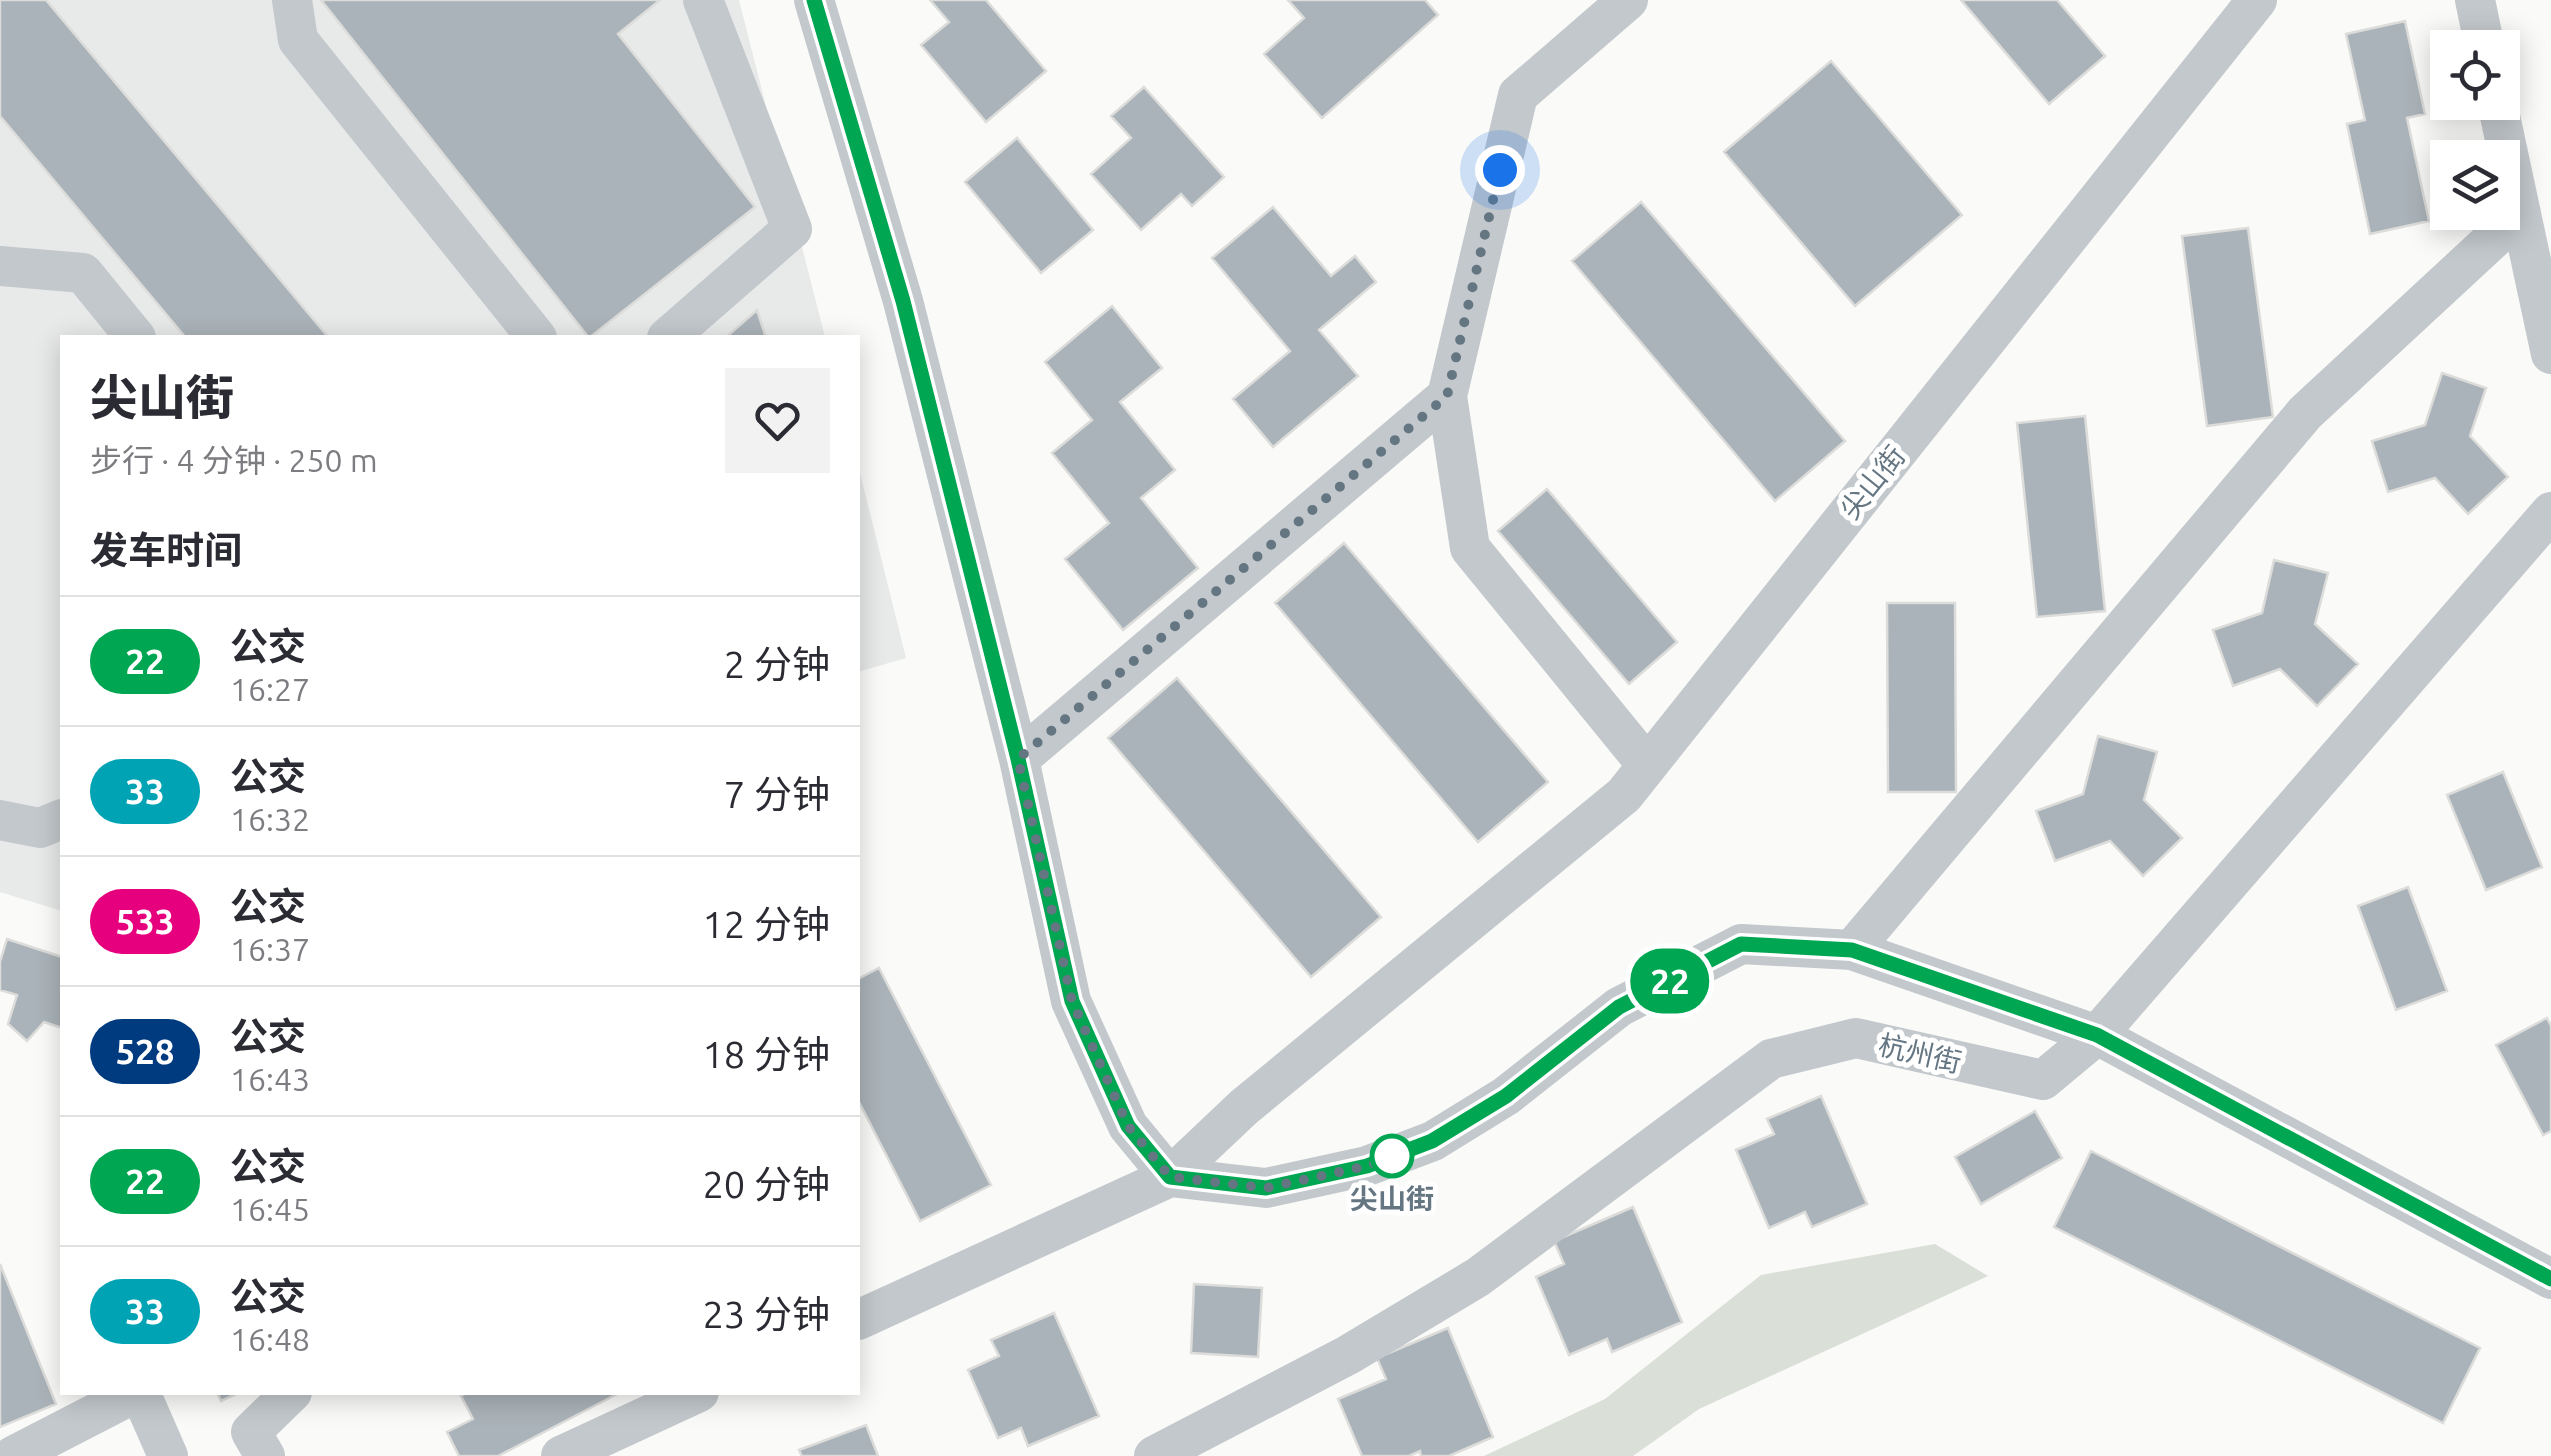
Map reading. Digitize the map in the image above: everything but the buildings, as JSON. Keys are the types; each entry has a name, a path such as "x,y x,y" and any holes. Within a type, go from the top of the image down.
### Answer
{"street":[{"path":"292,0 298,40 535,335"},
{"path":"670,335 792,229 704,0"},
{"path":"814,0 903,301 1018,759 1072,1001 1128,1126 1170,1177 1266,1188 1367,1166 1432,1141 1506,1096 1619,1007 1741,944 1852,950 2097,1035 2551,1279"},
{"path":"1628,0 1518,95 1447,396 1470,548 1647,765"},
{"name":"尖山街","path":"860,1319 1170,1177 1244,1107 1624,794 2257,0"},
{"path":"2475,0 2481,30"},
{"path":"2520,213 2551,354"},
{"path":"1852,950 2306,413 2502,230"},
{"path":"0,266 83,273 134,335"},
{"path":"1018,759 1447,396"},
{"name":"杭州街","path":"1154,1456 1348,1355 1478,1276 1771,1059 1856,1038 2043,1080 2097,1035 2551,512"},
{"path":"0,820 40,828 60,820"},
{"path":"13,1456 133,1395"},
{"path":"140,1395 168,1456"},
{"path":"265,1456 251,1432 289,1395"},
{"path":"561,1456 693,1395"}],"shaded area":[{"path":"0,0 739,0 824,335 60,335 60,910 0,892"},
{"path":"860,473 906,658 860,671"},
{"path":"1935,1244 1988,1276 1699,1409 1633,1456 1484,1456 1605,1399 1761,1275"}],"bus line":[{"name":"22","path":"814,0 903,301 1018,759 1072,1001 1128,1126 1170,1177 1266,1188 1367,1166 1432,1141 1506,1096 1619,1007 1741,944 1852,950 2097,1035 2551,1279"}],"place":[{"name":"尖山街","path":"1392,1156"}],"route":[{"path":"1392,1156 1400,1154 1367,1166 1266,1188 1170,1177 1128,1126 1072,1001 1018,759 1447,396 1500,170"}]}
